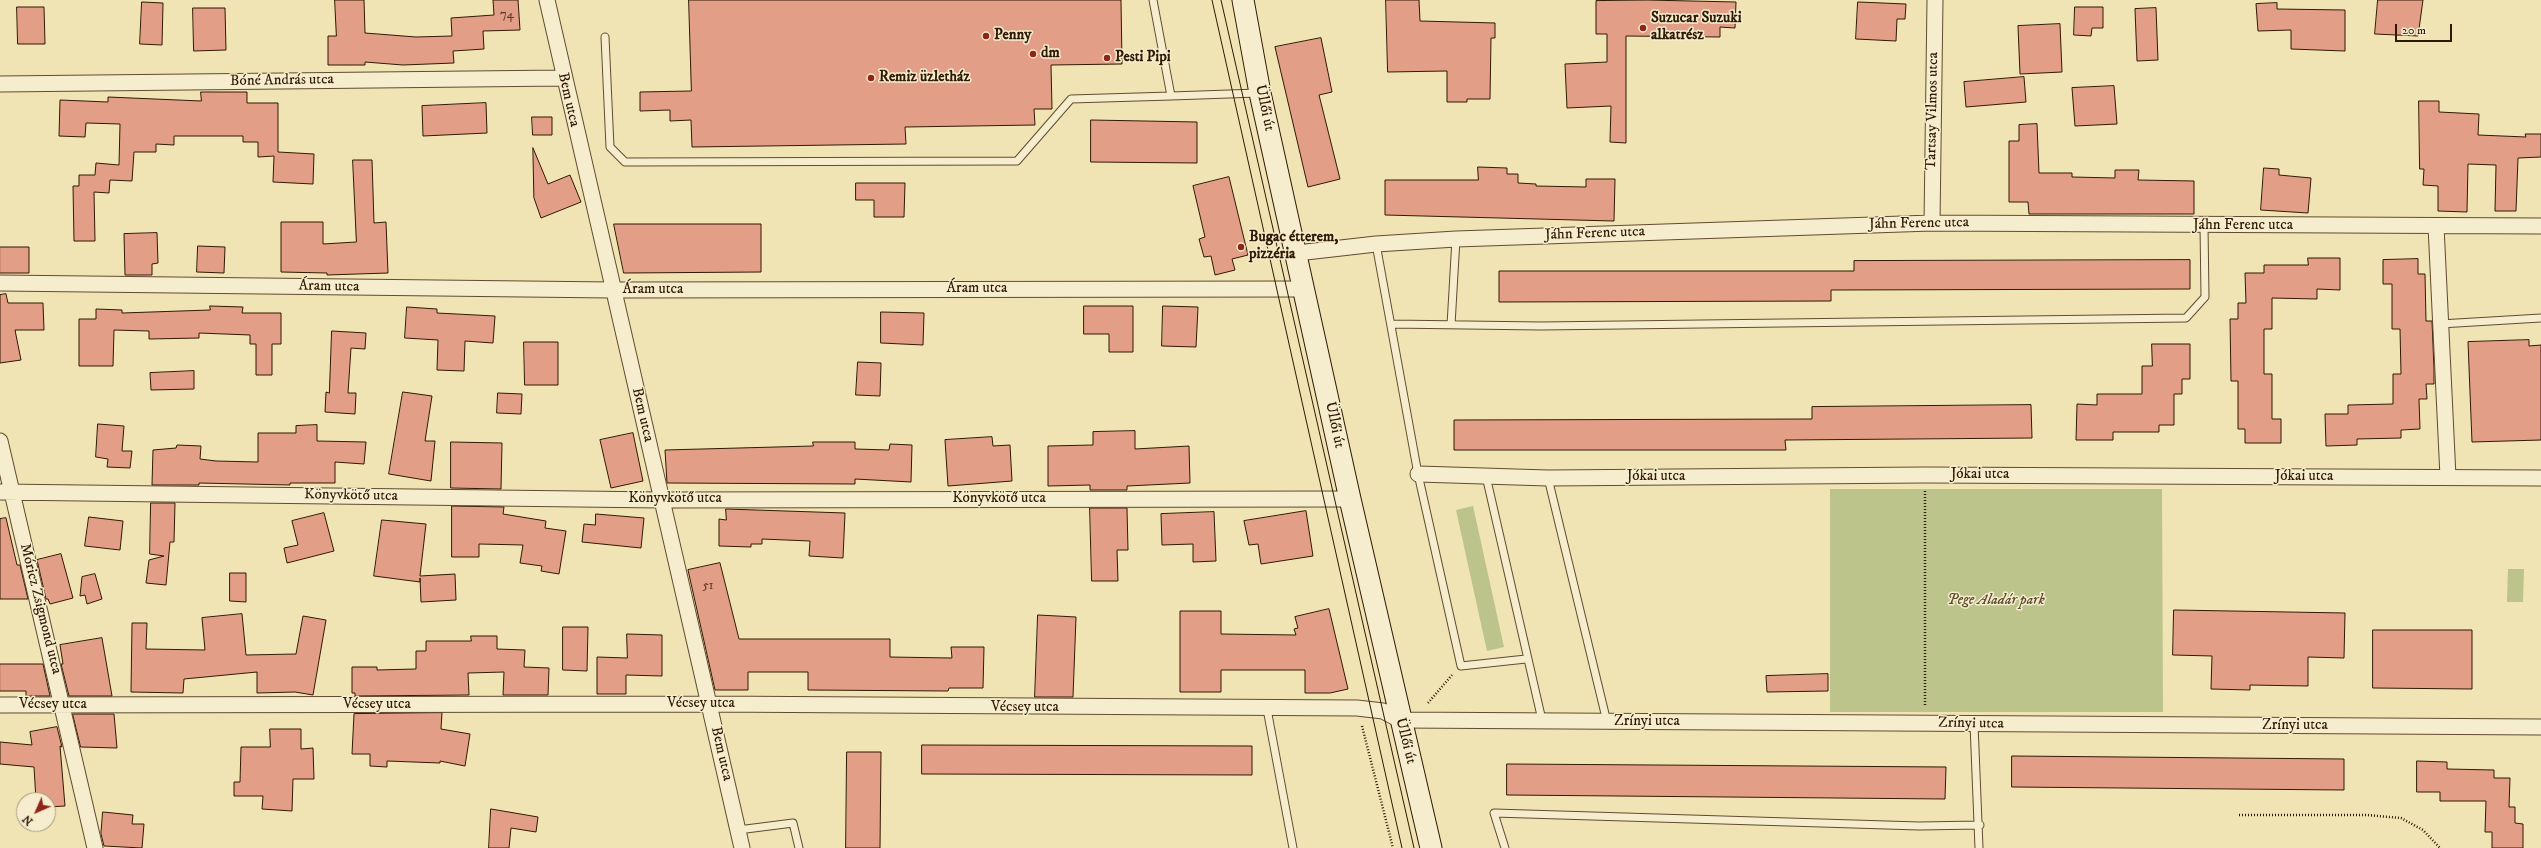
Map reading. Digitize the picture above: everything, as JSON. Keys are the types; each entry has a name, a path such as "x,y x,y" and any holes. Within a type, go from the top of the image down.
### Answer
{"main road":[{"name":"Üllői út","path":"1243,0 1260,93 1298,253 1350,499 1407,720 1431,848"}],"street":[{"name":"Bem utca","path":"547,0 563,78 710,704 742,848"},
{"name":"Tartsay Vilmos utca","path":"1932,223 1934,0"},
{"name":"Bóné András utca","path":"0,84 563,78"},
{"name":"Jáhn Ferenc utca","path":"1298,253 1376,244 1456,239 1932,223 2204,226 2541,226"},
{"path":"2436,226 2448,477"},
{"name":"Áram utca","path":"0,283 612,290 1305,289"},
{"name":"Móricz Zsigmond utca","path":"0,441 6,492 63,705 95,848"},
{"name":"Jókai utca","path":"1418,474 1548,478 1925,474 2541,478"},
{"name":"Könyvkötő utca","path":"6,492 661,500 1350,499"},
{"name":"Vécsey utca","path":"0,705 710,704 1267,709 1357,708 1383,711 1407,720"},
{"name":"Zrínyi utca","path":"1407,720 2541,727"}],"lane":[{"path":"1153,0 1171,96"},
{"path":"604,37 610,147 625,162 1017,161 1072,99 1260,93"},
{"path":"1391,324 1451,325 2186,318 2205,297 2204,226"},
{"path":"1451,325 1456,239"},
{"path":"1376,244 1418,474 1461,666 1526,659"},
{"path":"2440,324 2541,318"},
{"path":"1486,476 1526,659 1542,720"},
{"path":"1548,478 1607,722"},
{"path":"1267,709 1293,848"},
{"path":"1974,724 1980,825 1979,848"},
{"path":"1505,848 1494,813 1919,826 1980,825"},
{"path":"738,830 793,823 799,848"}],"path":[{"path":"1925,474 1926,723"},
{"path":"1407,720 1461,666"},
{"path":"1357,708 1392,848"},
{"path":"2239,816 2367,815 2401,818 2423,830 2440,848"}],"green space":[{"name":"Pege Aladár park","path":"1830,489 2162,489 2163,712 1830,712"},
{"path":"1473,506 1504,647 1487,651 1456,510"},
{"path":"2508,569 2524,569 2523,602 2507,602"}],"building":[{"path":"335,0 364,0 365,33 416,37 452,36 451,18 494,15 493,0 518,0 520,30 483,31 484,49 453,51 454,63 403,65 365,62 365,65 328,65 328,36 336,36"},
{"name":"Remiz üzletház","path":"689,0 1121,0 1122,64 1051,65 1052,109 1034,109 1035,125 905,127 906,144 692,147 691,120 670,121 670,110 640,111 640,92 691,91"},
{"path":"1386,0 1419,0 1420,21 1495,23 1495,38 1491,38 1490,99 1467,99 1467,102 1447,102 1447,71 1388,72"},
{"path":"1647,0 1736,2 1735,28 1720,27 1720,37 1626,36 1626,143 1610,142 1611,106 1567,108 1565,64 1607,62 1607,34 1596,34 1596,1"},
{"path":"2378,0 2423,0 2418,36 2375,34"},
{"path":"142,2 163,3 162,45 140,44"},
{"path":"1858,2 1906,4 1905,19 1897,19 1896,41 1856,39"},
{"path":"2277,3 2277,9 2345,10 2345,51 2291,49 2291,30 2258,31 2256,4"},
{"path":"17,7 44,7 45,44 18,44"},
{"path":"2075,7 2103,7 2103,28 2092,28 2091,36 2074,35"},
{"path":"193,8 225,8 226,50 194,51"},
{"path":"2156,8 2158,60 2137,61 2135,9"},
{"path":"2060,24 2062,72 2020,74 2018,26"},
{"path":"1321,38 1332,92 1319,95 1340,179 1308,187 1275,47"},
{"path":"2024,77 2026,102 1966,107 1964,82"},
{"path":"2114,86 2117,124 2075,126 2072,88"},
{"path":"201,92 247,92 247,103 278,103 278,152 314,154 313,184 273,182 274,156 258,157 258,142 243,142 243,136 174,136 174,145 156,144 156,152 134,152 132,181 110,180 109,193 94,192 95,241 74,241 73,186 79,186 79,175 95,175 96,163 119,165 120,124 86,123 85,137 59,136 60,100 108,102 108,97 201,101"},
{"path":"2419,101 2439,101 2439,112 2479,114 2478,135 2526,137 2525,134 2541,134 2541,157 2518,158 2516,211 2495,211 2496,165 2468,164 2467,212 2438,211 2438,186 2423,185 2424,169 2420,169"},
{"path":"486,103 487,133 423,136 422,106"},
{"path":"532,117 552,117 552,135 533,135"},
{"path":"1091,120 1197,122 1197,163 1091,162"},
{"path":"2037,124 2039,173 2072,173 2072,177 2115,178 2115,170 2139,170 2138,180 2194,181 2194,214 2029,214 2028,202 2009,202 2009,141 2019,141 2019,125"},
{"path":"533,148 548,184 570,175 581,202 541,218 534,198"},
{"path":"353,160 372,160 374,223 386,222 388,273 327,275 327,273 281,272 281,222 323,222 323,244 356,242"},
{"path":"1478,167 1507,168 1507,174 1518,174 1518,183 1536,184 1536,186 1586,187 1586,179 1615,179 1614,221 1385,215 1385,180 1478,180"},
{"path":"2264,168 2279,169 2279,175 2311,178 2308,213 2261,210"},
{"path":"1229,177 1248,255 1232,259 1235,270 1215,275 1211,256 1204,257 1199,239 1205,237 1193,186"},
{"path":"856,183 905,183 904,217 874,217 874,200 856,200"},
{"path":"614,224 761,224 761,272 624,273"},
{"path":"157,233 158,263 152,264 152,275 125,275 124,234"},
{"path":"198,246 225,247 224,273 197,272"},
{"path":"0,247 29,247 29,273 0,273"},
{"path":"2308,258 2340,258 2340,290 2317,289 2317,299 2272,298 2272,329 2264,329 2264,374 2272,374 2272,419 2281,419 2281,443 2245,443 2245,429 2238,429 2238,381 2231,381 2230,319 2238,319 2238,303 2246,303 2245,273 2264,273 2264,265 2308,265"},
{"path":"2418,259 2418,274 2425,274 2426,321 2432,321 2434,369 2434,384 2426,384 2427,399 2419,399 2420,429 2401,430 2401,438 2357,439 2357,445 2326,446 2325,414 2348,414 2348,405 2393,404 2393,374 2401,374 2400,329 2392,329 2392,284 2383,284 2383,260"},
{"path":"2190,260 2190,289 1831,290 1831,301 1499,302 1499,271 1854,271 1854,261"},
{"path":"6,294 8,303 43,303 44,330 15,330 21,360 0,363 0,295"},
{"path":"210,306 243,307 242,313 281,313 281,344 272,344 272,375 256,375 256,344 250,344 250,335 199,333 199,338 149,339 149,331 114,330 113,366 79,366 79,319 96,319 96,309 122,310 122,313 210,310"},
{"path":"1084,306 1133,306 1133,352 1109,352 1109,334 1084,334"},
{"path":"1163,306 1198,307 1196,347 1162,346"},
{"path":"407,307 437,309 437,313 495,316 493,343 465,341 464,371 437,370 438,340 405,338"},
{"path":"881,312 924,313 923,345 881,343"},
{"path":"332,331 366,333 365,349 351,348 348,393 356,393 355,414 325,412 326,392 329,393"},
{"path":"2529,340 2529,346 2541,345 2541,440 2472,442 2468,342"},
{"path":"524,342 558,342 558,385 525,385"},
{"path":"2152,344 2190,344 2190,379 2182,379 2182,394 2174,394 2174,425 2159,425 2159,432 2113,432 2113,440 2076,440 2077,404 2097,405 2097,394 2142,394 2142,366 2152,366"},
{"path":"858,362 881,363 880,396 856,395"},
{"path":"194,371 194,389 151,390 150,373"},
{"path":"403,392 432,396 425,441 435,441 431,481 389,474"},
{"path":"498,393 522,394 521,414 497,413"},
{"path":"2031,405 2032,438 1785,440 1786,450 1454,450 1454,420 1812,419 1812,407"},
{"path":"98,424 124,426 122,451 132,451 130,468 107,467 108,459 96,457"},
{"path":"317,425 317,441 366,442 364,464 335,462 335,483 290,483 290,485 199,483 199,485 152,485 153,450 176,448 177,445 201,446 200,459 258,462 258,433 296,433 296,426"},
{"path":"1135,431 1135,449 1189,446 1190,483 1127,486 1127,490 1090,490 1090,485 1048,486 1048,446 1093,445 1093,432"},
{"path":"633,433 643,481 611,488 600,440"},
{"path":"992,437 993,446 1010,445 1012,481 948,486 945,440"},
{"path":"451,442 502,443 501,489 451,488"},
{"path":"813,442 855,442 855,449 889,450 890,444 912,445 911,482 855,479 855,484 667,483 665,450 813,446"},
{"path":"151,503 175,503 174,542 170,542 166,585 146,583 149,560 164,556 150,554"},
{"path":"452,506 504,507 503,514 546,521 545,528 566,531 559,574 541,571 542,566 520,563 523,545 479,544 479,557 452,557"},
{"path":"1090,508 1127,508 1128,550 1117,550 1118,581 1092,581"},
{"path":"726,509 845,513 843,558 809,556 810,541 762,539 762,544 751,544 751,547 719,546 719,519 726,520"},
{"path":"1306,511 1313,556 1261,564 1258,544 1249,545 1244,521"},
{"path":"1214,512 1216,561 1193,562 1193,544 1162,545 1161,514"},
{"path":"324,513 334,551 287,563 284,548 298,545 292,521"},
{"path":"596,514 644,518 641,548 582,542 584,524 595,525"},
{"path":"89,517 123,521 120,550 85,546"},
{"path":"6,518 17,565 20,565 28,599 0,599 0,519"},
{"path":"382,520 426,524 420,576 455,574 456,600 421,602 420,578 420,582 374,576"},
{"path":"61,554 73,598 50,604 48,599 46,599 37,560"},
{"path":"720,563 739,639 890,639 890,657 952,658 951,647 984,647 983,688 949,688 948,691 808,690 808,672 748,672 748,690 715,690 688,570"},
{"path":"230,573 246,573 246,602 230,601"},
{"path":"95,574 102,599 87,604 85,595 80,596 82,577"},
{"path":"1329,609 1348,689 1330,693 1305,693 1305,670 1221,670 1221,692 1180,692 1180,611 1221,611 1221,634 1296,635 1294,629 1298,628 1295,617"},
{"path":"2174,610 2345,613 2344,658 2308,657 2308,686 2250,685 2250,690 2211,689 2212,656 2173,655"},
{"path":"242,614 246,655 296,654 303,616 326,620 313,695 295,692 257,693 257,672 184,679 183,693 131,692 132,623 147,623 146,649 205,650 202,618"},
{"path":"1038,615 1076,617 1073,697 1035,697"},
{"path":"563,627 588,627 587,671 563,670"},
{"path":"2373,630 2472,630 2472,689 2373,688"},
{"path":"627,634 662,635 662,676 626,675 626,694 597,694 597,657 627,658"},
{"path":"471,636 497,636 497,649 525,650 524,667 549,668 548,695 503,695 504,672 468,673 469,695 355,696 355,693 352,693 352,667 377,667 377,670 416,669 416,651 426,651 426,641 471,641"},
{"path":"102,638 112,696 69,696 61,664 63,664 60,645"},
{"path":"0,664 43,664 50,696 26,696 26,691 0,691"},
{"path":"1828,674 1828,691 1767,692 1766,676"},
{"path":"442,713 441,729 470,734 465,766 440,761 440,763 387,761 387,767 370,766 370,754 352,754 354,714"},
{"path":"73,714 114,714 117,748 81,747"},
{"path":"57,727 62,747 60,746 65,806 56,807 56,792 36,792 34,767 0,764 0,742 32,745 30,732"},
{"path":"270,729 301,729 301,749 313,748 314,779 293,779 292,811 262,809 263,796 234,796 234,782 240,782 241,747 270,747"},
{"path":"922,745 1252,746 1252,775 922,774"},
{"path":"847,752 881,752 880,848 846,848"},
{"path":"2012,756 2344,759 2344,790 2012,787"},
{"path":"2417,761 2447,762 2447,769 2494,770 2494,778 2510,778 2509,807 2515,807 2515,823 2523,824 2523,848 2492,848 2492,832 2485,832 2486,801 2440,801 2440,792 2417,792"},
{"path":"1507,764 1946,767 1945,799 1507,795"},
{"path":"491,809 538,817 536,832 511,828 509,848 489,848"},
{"path":"103,812 133,815 132,824 144,824 142,848 104,846 101,834"}],"tram line":[{"path":"1212,0 1402,848"},
{"path":"1221,0 1414,848"}],"place":[{"name":"Suzucar Suzuki alkatrész","path":"1643,28"},
{"name":"Penny","path":"986,36"},
{"name":"dm","path":"1033,54"},
{"name":"Pesti Pipi","path":"1107,58"},
{"name":"Remiz üzletház","path":"871,78"},
{"name":"Bugac étterem, pizzéria","path":"1241,247"}]}
